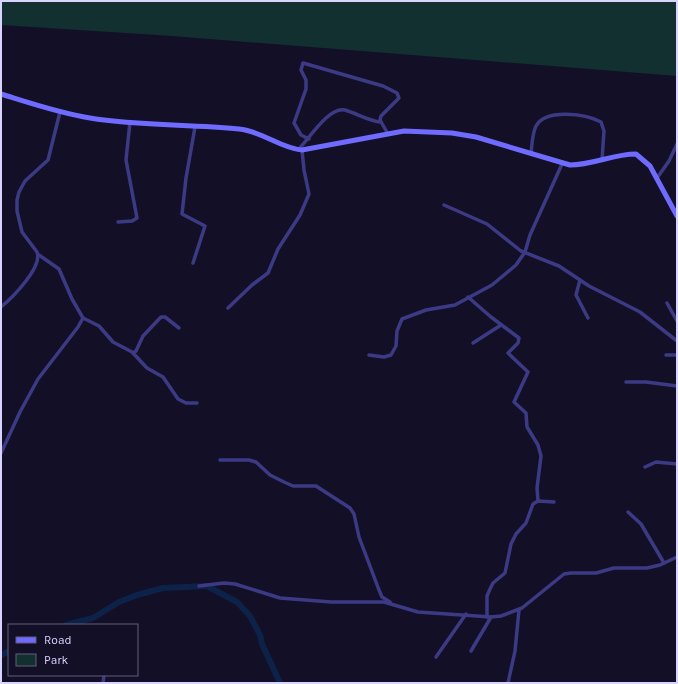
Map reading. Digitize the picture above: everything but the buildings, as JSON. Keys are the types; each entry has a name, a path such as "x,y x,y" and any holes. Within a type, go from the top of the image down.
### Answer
{"street":[{"path":"309,139 301,135 294,123 306,89 306,80 301,70 303,63 384,86 397,93 399,98 381,116 380,122 388,134"},
{"path":"1,94 60,112 91,118 251,131 300,150 404,131 462,134 562,164 577,165 620,155 636,154 646,161 657,178 677,216"},
{"path":"300,150 327,116 337,110 346,111 364,119 380,122"},
{"path":"60,112 48,160 25,181 18,192 17,211 22,232 39,255 59,269 72,299 83,318 99,326 113,342 133,353 147,368 163,377 178,399 186,403 197,403"},
{"path":"532,154 534,132 538,124 551,116 564,114 596,119 601,122 604,131 602,160"},
{"path":"118,222 132,221 137,218 127,172 126,160 130,122"},
{"path":"193,263 205,226 182,214 186,178 196,127"},
{"path":"657,178 669,161 677,144"},
{"path":"228,308 252,285 268,273 278,249 300,215 309,194 300,150"},
{"path":"369,355 384,357 391,355 396,346 400,323 406,317 433,308 451,306 499,280 516,265 525,252 530,234 562,164"},
{"path":"444,205 487,224 525,252 559,266 580,280 640,312 677,341"},
{"path":"1,307 31,274 39,255"},
{"path":"580,280 576,294 588,318"},
{"path":"468,296 501,325 519,338 519,341 508,354 528,372 514,402 526,413 527,427 540,450 537,488 538,501"},
{"path":"667,303 677,321"},
{"path":"133,353 143,336 161,317 165,317 179,328"},
{"path":"1,453 20,412 38,379 78,328 83,318"},
{"path":"473,343 501,325"},
{"path":"666,355 677,355"},
{"path":"626,382 677,386"},
{"path":"220,460 250,460 256,462 270,475 284,482 293,486 316,486 350,508 354,514 360,537 382,597 394,604 418,612 466,614 489,617 501,616 518,610 536,599 564,574 596,573 614,568 641,569 664,563 677,557"},
{"path":"645,466 656,462 677,464"},
{"path":"471,651 489,617 488,596 492,585 504,576 513,538 526,523 533,504 538,501 554,502"},
{"path":"628,512 641,524 664,563"},
{"path":"199,586 224,583 235,584 265,595 292,600 394,604"},
{"path":"508,683 516,646 518,610"},
{"path":"436,657 466,614"}],"green space":[{"path":"1,1 677,1 677,76 172,36 1,25"}],"waterway":[{"path":"70,624 93,618 119,602 137,595 163,588 207,586 237,602 250,616 260,635 262,644 280,683"},
{"path":"1,655 8,652"}]}
